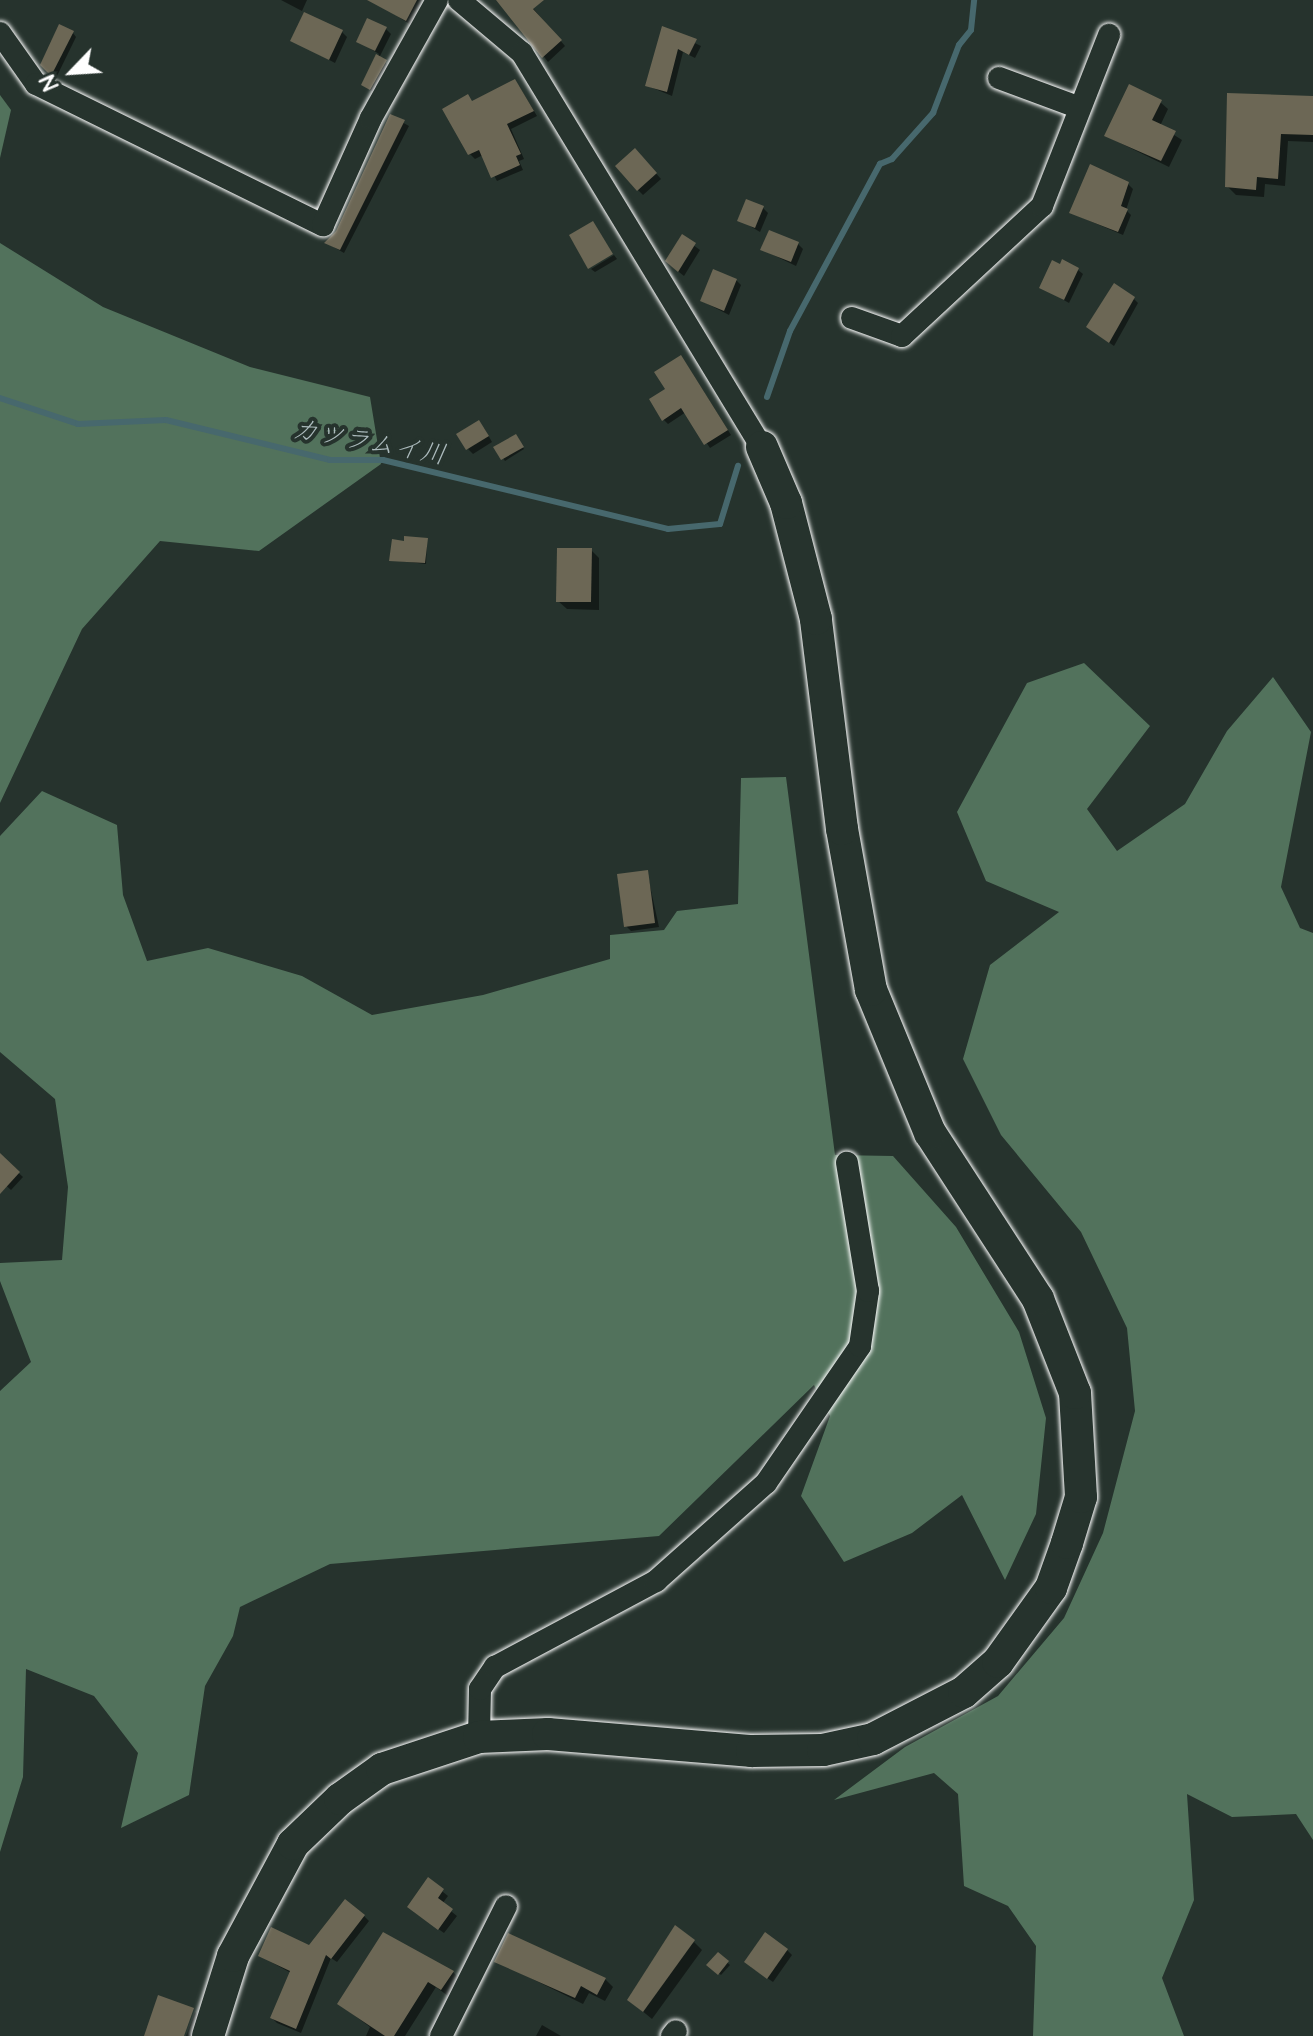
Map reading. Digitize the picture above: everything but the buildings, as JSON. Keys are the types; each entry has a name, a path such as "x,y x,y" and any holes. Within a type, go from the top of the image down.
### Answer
{"street":[{"path":"0,33 36,84 323,225 371,118 437,0"},
{"path":"208,2036 233,1956 293,1844 340,1799 382,1769 479,1737 548,1734 752,1751 823,1750 873,1739 964,1692 998,1662 1051,1588 1081,1497 1075,1393 1060,1346 1038,1299 930,1133 871,990 855,920 813,605 786,503 762,447 522,53 459,0"},
{"path":"852,318 902,336 1042,206 1109,35"},
{"path":"999,78 1080,108"},
{"path":"479,1737 480,1689 495,1667 656,1581 766,1483 860,1346 868,1291 847,1163"},
{"path":"441,2036 506,1906"}],"green space":[{"path":"0,95 11,110 0,158"},
{"path":"0,243 103,307 250,367 370,397 381,464 259,551 160,541 82,629 0,803"},
{"path":"1084,663 1150,726 1087,809 1117,851 1185,804 1227,731 1273,677 1311,732 1281,887 1300,928 1313,933 1313,1840 1296,1814 1232,1817 1187,1794 1194,1900 1162,1978 1184,2036 1033,2036 1036,1946 1008,1906 964,1886 958,1794 934,1773 834,1800 905,1747 998,1696 1064,1618 1103,1533 1135,1411 1127,1328 1081,1232 1001,1135 963,1059 990,965 1059,912 986,881 957,812 1027,683"},
{"path":"786,777 835,1155 893,1156 956,1227 1019,1332 1046,1418 1036,1514 1005,1580 962,1495 912,1533 844,1562 801,1496 830,1416 814,1385 659,1536 330,1564 240,1607 233,1636 205,1686 189,1795 121,1828 138,1753 94,1696 26,1669 23,1777 0,1852 0,1391 31,1362 0,1281 0,1263 62,1260 68,1187 55,1099 0,1052 0,836 42,791 117,825 123,895 147,961 208,948 302,976 372,1015 483,995 610,959 610,935 664,930 677,911 738,904 741,778"}],"waterway":[{"name":"カツラムイ川","path":"767,397 790,331 880,164 892,159 933,113 959,45 971,30 974,0"},
{"name":"カツラムイ川","path":"0,398 78,424 166,420 330,460 383,460 668,529 720,524 738,466"}]}
